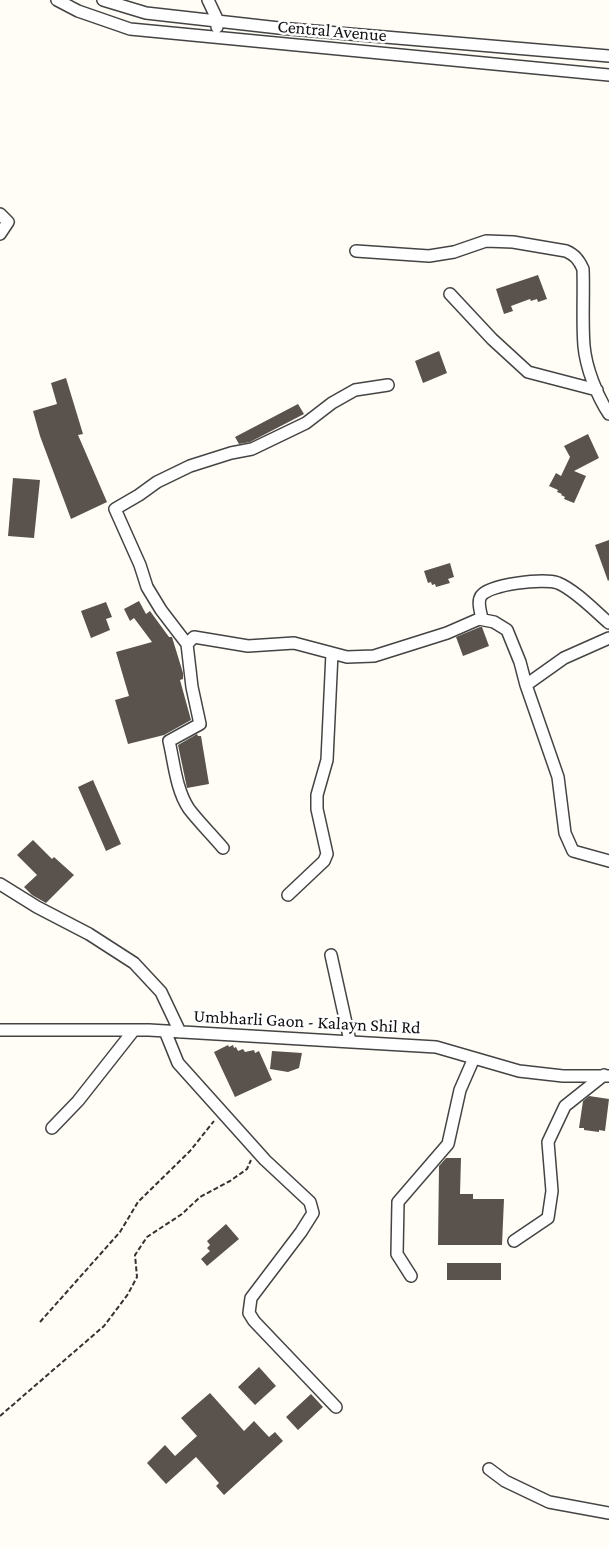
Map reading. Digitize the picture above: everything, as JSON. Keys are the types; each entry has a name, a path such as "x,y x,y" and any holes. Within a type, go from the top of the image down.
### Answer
{"street":[{"name":"Central Avenue","path":"57,0 78,11 130,29 609,75"},
{"name":"Central Avenue","path":"103,0 146,13 279,28 609,56"},
{"path":"208,0 218,21 216,38"},
{"path":"0,214 8,222 0,234"},
{"path":"356,251 428,256 454,252 486,241 513,242 574,254 580,261 583,269 584,346 587,362 597,390 609,414"},
{"path":"450,294 492,339 528,372 597,390"},
{"path":"223,848 184,800 169,740 200,724 192,687 187,644 161,610 147,587 140,565 115,509 157,482 190,466 230,453 252,449 306,423 355,390 388,385"},
{"path":"482,619 480,600 482,595 490,589 502,585 544,581 557,582 569,589 609,624"},
{"path":"187,644 194,637 248,646 294,643 346,657 374,656 448,634 482,619 494,622 507,630 520,662 526,685 558,777 564,833 573,851 609,861"},
{"path":"526,685 564,658 609,638"},
{"path":"288,895 324,861 327,854 316,809 317,795 327,760 332,653"},
{"path":"0,884 42,910 88,934 134,963 161,992 180,1032"},
{"path":"331,956 350,1041"},
{"name":"Umbharli Gaon - Kalayn Shil Rd","path":"0,1030 165,1031 436,1047 519,1071 563,1076 606,1076"},
{"path":"52,1128 78,1100 134,1030"},
{"path":"165,1031 178,1063 255,1149 310,1202 313,1213 301,1232 251,1298 249,1313 254,1321 336,1407"},
{"path":"410,1276 397,1254 398,1202 448,1144 460,1090 474,1058"},
{"path":"514,1242 548,1218 552,1192 548,1142 565,1106 606,1076"},
{"path":"489,1469 505,1481 549,1502 609,1513"}],"path":[{"path":"40,1322 120,1232 138,1202 190,1151 222,1111"},
{"path":"0,1416 104,1326 128,1294 137,1276 135,1255 147,1237 182,1214 200,1197 230,1181 247,1168 255,1149"}],"building":[{"path":"538,275 547,299 538,302 537,299 531,301 530,299 511,306 513,311 504,314 496,289"},
{"path":"439,351 447,373 423,383 415,361"},
{"path":"66,378 83,434 78,435 107,502 71,519 40,436 33,411 57,404 51,383"},
{"path":"298,404 304,414 250,442 239,444 235,437"},
{"path":"588,434 599,458 574,471 586,476 574,503 564,499 565,497 562,494 557,492 558,490 549,486 556,473 561,476 570,457 564,446"},
{"path":"13,478 40,480 34,538 8,536"},
{"path":"609,540 609,580 608,581 595,545"},
{"path":"450,563 454,577 448,579 450,583 436,587 431,582 428,583 424,571"},
{"path":"139,601 146,614 150,611 169,637 172,637 183,673 183,679 180,680 191,720 164,735 128,744 115,700 129,696 116,652 152,642 134,618 130,621 124,609"},
{"path":"106,602 112,617 106,619 110,630 91,638 81,611"},
{"path":"482,627 489,646 463,656 456,637"},
{"path":"197,734 201,736 209,784 187,788 178,745"},
{"path":"93,780 121,844 106,851 78,787"},
{"path":"33,840 52,859 54,857 74,875 46,903 32,895 24,887 37,875 17,855"},
{"path":"228,1045 229,1047 233,1045 238,1051 243,1049 245,1052 254,1050 255,1053 259,1051 272,1080 235,1097 214,1052"},
{"path":"272,1051 302,1053 299,1068 288,1072 270,1069"},
{"path":"589,1096 609,1099 605,1131 599,1130 599,1132 579,1128 583,1101"},
{"path":"446,1158 461,1158 460,1194 473,1194 473,1199 504,1199 502,1245 438,1245 439,1166"},
{"path":"226,1224 239,1239 207,1266 201,1259 210,1251 207,1248 210,1245 207,1241"},
{"path":"447,1263 501,1263 501,1280 447,1280"},
{"path":"259,1367 276,1386 255,1405 238,1387"},
{"path":"210,1393 244,1431 254,1421 269,1437 275,1432 283,1441 224,1495 216,1486 219,1483 196,1457 166,1484 147,1463 165,1445 175,1456 197,1436 181,1418"},
{"path":"311,1394 323,1407 298,1430 286,1417"}]}
